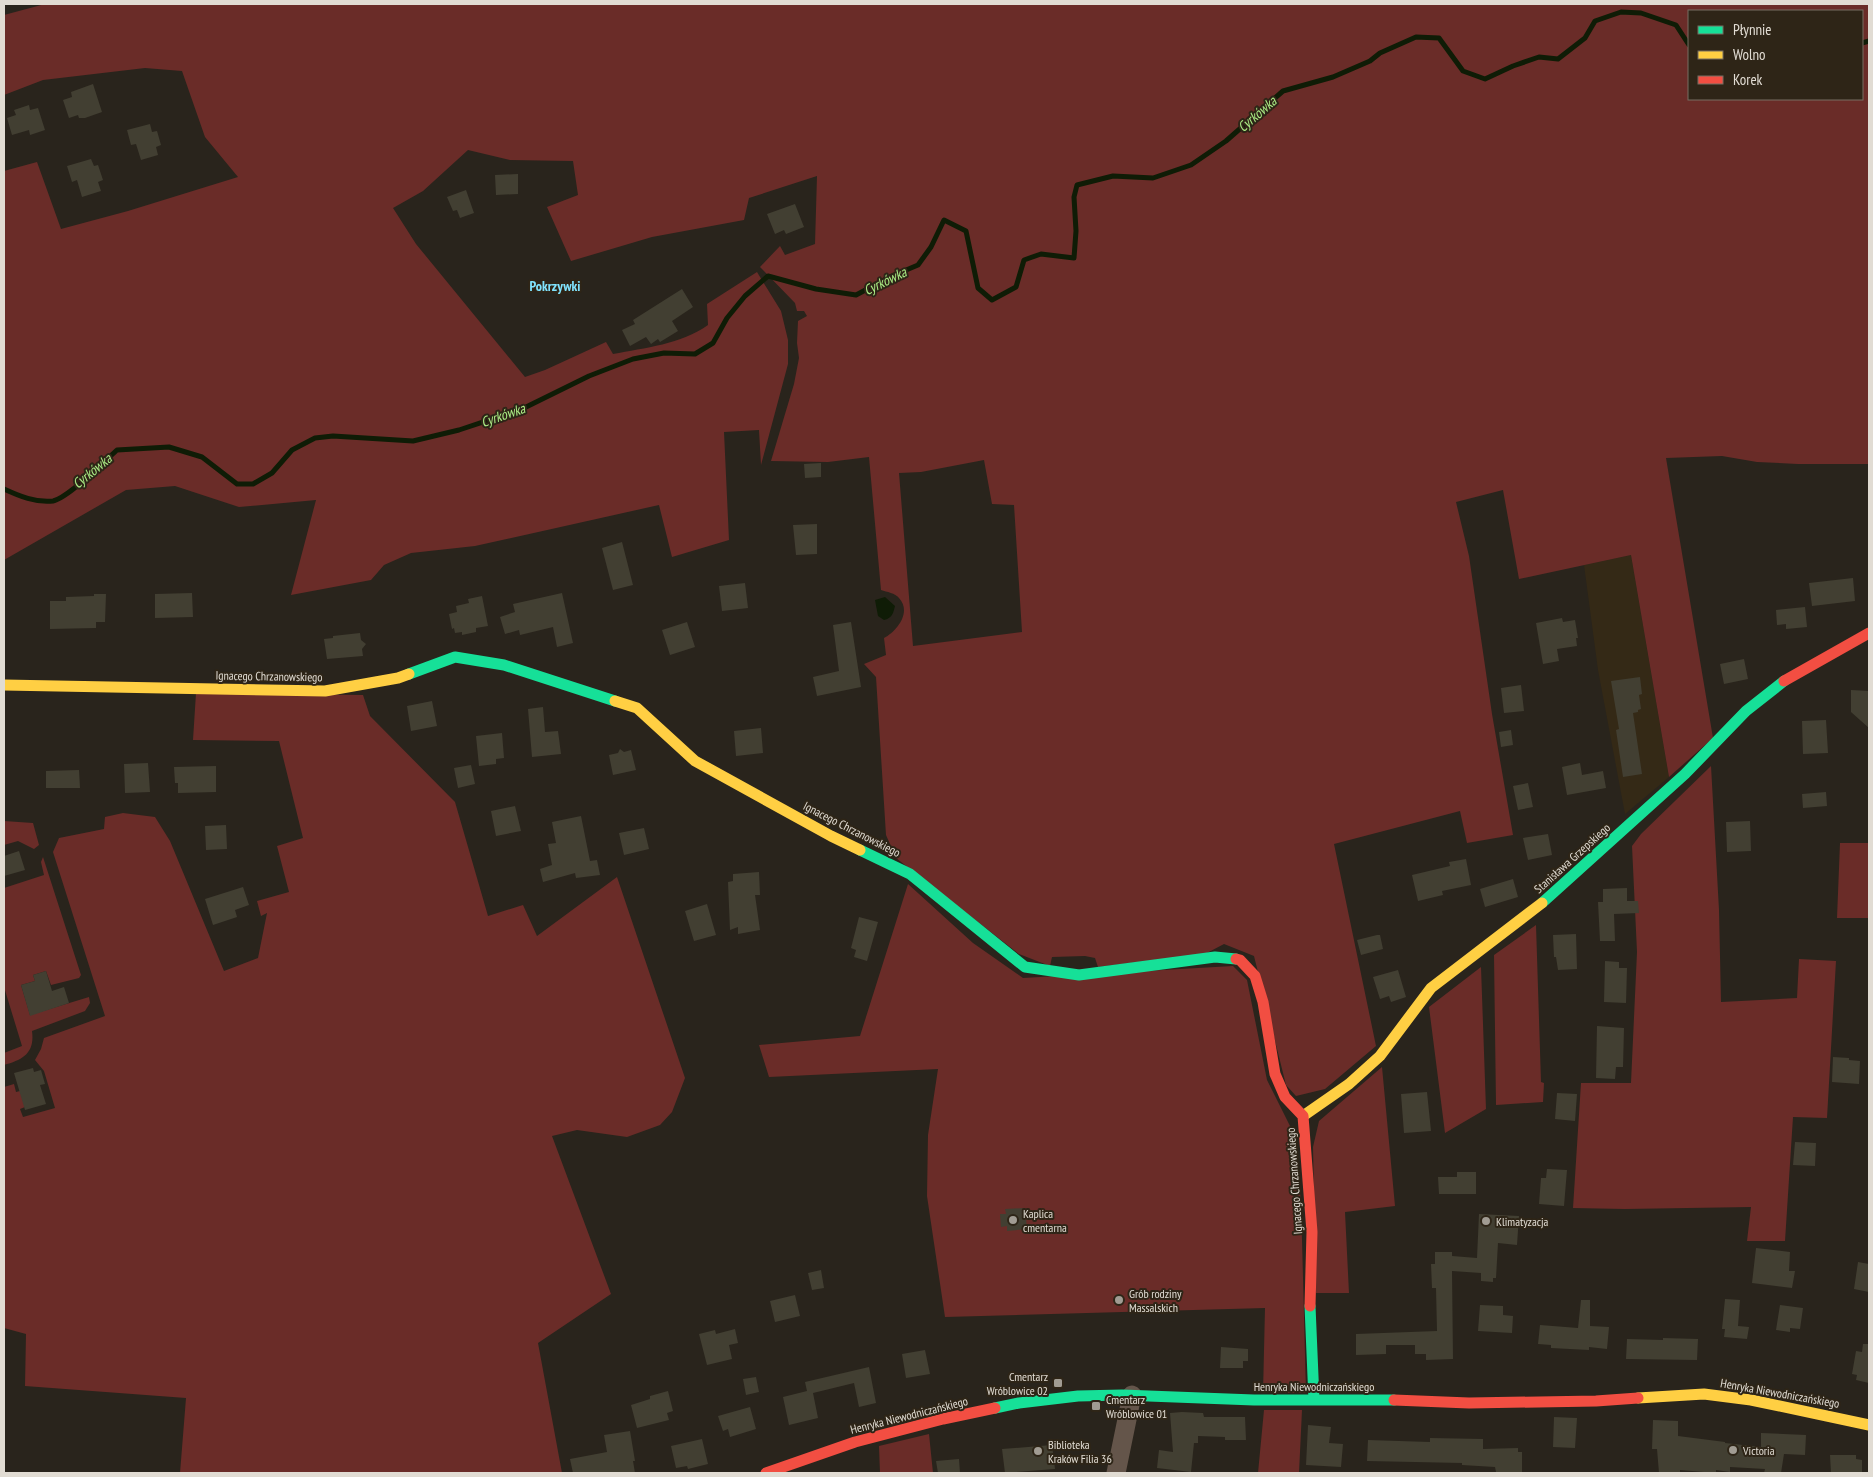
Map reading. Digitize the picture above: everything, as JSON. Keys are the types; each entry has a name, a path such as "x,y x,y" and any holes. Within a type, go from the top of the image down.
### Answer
{"street":[{"name":"Stanisława Grzepskiego","path":"1303,1116 1348,1084 1380,1056 1431,988 1543,902 1685,774 1746,711 1778,684 1869,633"},
{"name":"Ignacego Chrzanowskiego","path":"4,685 326,691 398,678 455,657 504,665 637,708 695,761 831,836 910,874 1025,967 1079,974 1215,957 1240,960 1255,976 1263,1002 1275,1074 1285,1097 1303,1116 1312,1232 1310,1309 1314,1400"},
{"name":"Henryka Niewodniczańskiego","path":"766,1473 855,1442 943,1418 1019,1403 1071,1396 1132,1395 1254,1400 1468,1403 1565,1402 1704,1394 1751,1400 1869,1425"},
{"path":"1116,1473 1132,1395"}],"shaded area":[{"path":"45,4 1869,4 1869,464 1757,462 1722,456 1666,458 1713,738 1669,777 1631,555 1519,579 1503,490 1456,502 1469,556 1492,714 1513,835 1467,843 1460,811 1334,844 1376,1046 1325,1089 1296,1096 1286,1085 1254,956 1224,944 1205,954 1098,967 1095,958 1085,956 1052,957 1050,966 1019,954 896,858 886,835 876,677 864,664 886,655 884,638 898,626 904,609 903,603 897,596 881,590 869,457 828,462 771,461 794,384 799,358 797,343 798,321 807,316 804,311 797,311 795,303 760,267 780,246 785,255 815,244 817,176 749,198 744,220 652,237 571,261 547,207 578,195 573,161 510,160 468,150 423,191 393,208 416,244 525,377 545,370 606,342 613,354 650,347 686,337 708,325 707,304 757,272 781,311 788,340 788,364 761,465 759,430 724,432 729,540 672,557 659,505 475,546 411,553 384,565 371,580 291,595 316,500 239,507 175,486 126,490 4,560 4,171 37,162 61,229 128,211 238,177 205,137 182,71 145,68 43,80 4,95 4,15","holes":["984,460 992,504 1014,505 1022,632 913,646 899,473 921,472"]},
{"path":"1631,555 1669,777 1625,814 1598,670 1584,565"},
{"path":"885,597 895,606 892,615 884,620 878,616 875,600"},
{"path":"196,693 363,695 370,716 455,802 488,916 523,905 537,936 617,877 685,1078 672,1112 660,1125 627,1137 577,1130 552,1136 611,1294 538,1343 562,1473 180,1473 186,1398 25,1386 26,1334 4,1328 4,1087 14,1084 16,1092 20,1091 25,1107 20,1109 23,1117 55,1108 44,1071 35,1060 44,1038 105,1016 53,852 59,838 104,829 105,817 123,813 155,817 170,841 224,971 258,958 267,913 261,916 257,901 289,892 277,846 303,838 279,741 193,740"},
{"path":"1711,766 1719,910 1721,1002 1797,998 1799,959 1836,961 1827,1118 1793,1117 1785,1241 1747,1241 1751,1207 1573,1208 1581,1083 1631,1083 1637,952 1632,846 1641,834"},
{"path":"4,821 33,823 39,845 34,849 18,841 4,845"},
{"path":"1840,843 1869,843 1869,918 1837,918"},
{"path":"43,857 81,975 79,978 51,985 46,971 33,975 35,981 21,985 30,1015 89,997 90,1003 85,1011 32,1031 32,1045 26,1054 17,1061 4,1065 4,1053 22,1046 4,987 4,888 44,875 41,862"},
{"path":"908,884 973,943 1023,978 1233,966 1247,980 1267,1080 1292,1130 1301,1201 1306,1393 1263,1393 1265,1308 945,1317 927,1196 928,1135 938,1069 769,1077 759,1045 860,1036"},
{"path":"1536,925 1541,1082 1544,1083 1543,1102 1496,1105 1494,955"},
{"path":"1481,967 1486,1109 1445,1133 1429,1007"},
{"path":"1382,1067 1395,1206 1345,1212 1349,1293 1316,1293 1313,1147 1319,1121"},
{"path":"1264,1410 1302,1410 1299,1473 1258,1473"},
{"path":"929,1434 933,1473 880,1473 879,1446"}],"building":[{"path":"93,84 102,112 85,118 79,118 78,115 69,118 63,100 72,97 71,92"},
{"path":"29,105 30,110 38,108 45,130 30,135 29,130 12,135 7,118 16,115 14,110"},
{"path":"150,124 152,132 157,131 161,145 156,147 158,155 141,160 136,144 131,145 127,130"},
{"path":"91,159 94,166 98,165 103,180 98,182 101,191 82,197 77,180 72,182 67,166"},
{"path":"518,174 518,194 496,195 495,175"},
{"path":"466,190 474,213 460,218 457,210 453,211 447,197"},
{"path":"795,204 804,227 786,234 784,230 775,234 767,214"},
{"path":"682,289 693,307 672,321 678,331 660,342 658,339 651,344 646,337 630,346 622,330 635,324 633,320"},
{"path":"821,463 821,477 805,478 804,464"},
{"path":"817,524 817,554 796,555 793,525"},
{"path":"622,542 633,585 613,590 602,548"},
{"path":"1853,578 1855,601 1812,606 1809,583"},
{"path":"745,583 748,608 722,611 719,586"},
{"path":"192,593 193,617 155,618 155,594"},
{"path":"562,593 573,643 557,647 553,627 520,635 519,630 505,634 500,617 515,612 513,604"},
{"path":"94,594 106,594 105,622 96,622 96,628 50,629 50,601 66,601 66,597 94,596"},
{"path":"482,596 488,626 476,628 476,632 462,635 462,632 455,633 454,628 452,629 449,614 457,612 456,606 469,603 468,599"},
{"path":"1805,607 1807,627 1786,629 1786,624 1777,625 1776,610"},
{"path":"1562,618 1563,622 1575,620 1578,638 1576,638 1577,646 1557,649 1559,661 1543,664 1536,623"},
{"path":"687,622 695,647 670,655 662,630"},
{"path":"851,622 861,687 817,696 813,677 839,671 833,625"},
{"path":"360,633 361,640 366,644 362,649 363,656 327,659 324,639"},
{"path":"1744,659 1748,679 1724,684 1720,664"},
{"path":"1640,677 1642,694 1639,695 1641,709 1633,713 1642,774 1623,777 1616,730 1619,729 1611,681"},
{"path":"1521,685 1524,711 1504,713 1501,688"},
{"path":"1851,690 1869,691 1869,728 1851,712"},
{"path":"432,701 437,726 411,731 407,706"},
{"path":"543,707 545,732 558,731 561,754 532,757 528,709"},
{"path":"1826,720 1828,753 1803,754 1802,721"},
{"path":"761,728 763,753 736,756 734,731"},
{"path":"1511,730 1513,745 1501,747 1499,732"},
{"path":"502,733 504,758 496,759 496,764 479,766 476,736"},
{"path":"620,749 624,752 631,750 636,770 613,775 609,755 618,753"},
{"path":"148,763 150,792 125,793 124,764"},
{"path":"1580,763 1582,775 1603,771 1606,788 1567,795 1562,767"},
{"path":"471,765 475,784 458,788 454,768"},
{"path":"216,766 216,792 178,793 178,783 175,783 174,767"},
{"path":"79,770 80,788 46,788 46,771"},
{"path":"1528,783 1533,807 1518,810 1513,786"},
{"path":"1826,792 1827,806 1803,808 1802,794"},
{"path":"515,806 521,831 496,836 491,811"},
{"path":"581,816 590,861 597,860 600,875 576,878 575,873 543,882 540,869 552,865 548,844 556,843 552,822"},
{"path":"1750,821 1751,851 1727,852 1726,822"},
{"path":"226,825 227,849 206,850 205,826"},
{"path":"644,828 649,849 624,855 619,833"},
{"path":"1548,834 1552,855 1528,860 1523,838"},
{"path":"19,851 25,870 4,876 4,856"},
{"path":"1466,859 1471,885 1442,891 1443,895 1418,901 1412,875 1450,866 1449,862"},
{"path":"759,872 760,895 755,895 760,930 738,934 738,927 730,930 728,882 733,881 733,874"},
{"path":"1513,879 1518,897 1485,907 1480,889"},
{"path":"243,887 249,905 235,910 237,917 213,925 205,899"},
{"path":"1627,888 1627,901 1638,901 1639,913 1614,914 1615,941 1600,941 1598,902 1603,902 1603,889"},
{"path":"707,904 716,935 694,941 685,911"},
{"path":"859,917 878,922 867,961 854,957 856,950 851,948"},
{"path":"1576,934 1577,969 1558,970 1556,957 1554,957 1553,935"},
{"path":"1380,935 1383,949 1361,955 1357,940"},
{"path":"1605,961 1619,962 1619,968 1627,968 1626,1003 1604,1002"},
{"path":"1398,970 1406,997 1391,1002 1389,996 1380,999 1373,977"},
{"path":"46,971 52,991 64,987 69,1003 30,1016 21,985 35,981 33,975"},
{"path":"1597,1026 1624,1028 1623,1067 1616,1067 1615,1079 1596,1078"},
{"path":"1833,1057 1860,1061 1859,1084 1832,1082"},
{"path":"33,1068 34,1072 41,1070 45,1084 40,1085 46,1104 25,1110 14,1073"},
{"path":"1427,1092 1431,1131 1404,1133 1401,1094"},
{"path":"1557,1093 1577,1094 1575,1121 1555,1119"},
{"path":"1795,1142 1816,1143 1815,1166 1793,1165"},
{"path":"1547,1169 1567,1170 1564,1206 1539,1204 1541,1178 1546,1178"},
{"path":"1457,1172 1476,1172 1476,1194 1439,1194 1438,1177 1457,1177"},
{"name":"Kaplica cmentarna","path":"1025,1208 1027,1229 1007,1231 1007,1226 1001,1227 1000,1214 1006,1214 1005,1209"},
{"path":"1479,1214 1519,1216 1517,1245 1498,1243 1496,1278 1493,1278 1493,1282 1481,1281 1481,1273 1452,1271 1453,1359 1426,1360 1426,1354 1415,1354 1415,1345 1386,1345 1386,1354 1356,1355 1356,1334 1437,1331 1436,1288 1432,1288 1431,1264 1435,1264 1435,1252 1452,1252 1452,1256 1477,1258"},
{"path":"1756,1248 1790,1252 1789,1271 1795,1271 1792,1288 1752,1283"},
{"path":"1858,1262 1869,1264 1869,1292 1854,1289"},
{"path":"821,1270 824,1288 812,1290 808,1273"},
{"path":"795,1295 800,1316 775,1322 770,1301"},
{"path":"1725,1299 1740,1300 1738,1326 1749,1327 1747,1339 1724,1337 1725,1329 1722,1329"},
{"path":"1581,1300 1590,1300 1590,1326 1609,1327 1607,1349 1589,1347 1589,1350 1551,1348 1551,1345 1538,1344 1540,1325 1578,1328"},
{"path":"1480,1305 1503,1306 1503,1315 1513,1316 1512,1333 1478,1331"},
{"path":"1780,1305 1803,1308 1800,1329 1790,1328 1790,1332 1776,1330"},
{"path":"735,1329 738,1343 729,1345 732,1359 707,1365 699,1334 715,1330 716,1334"},
{"path":"1663,1338 1698,1339 1697,1360 1626,1359 1627,1339 1663,1340"},
{"path":"1863,1344 1869,1344 1869,1383 1856,1380 1857,1375 1852,1374 1856,1351 1862,1352"},
{"path":"1221,1347 1248,1349 1248,1361 1243,1361 1243,1368 1220,1368"},
{"path":"925,1350 930,1374 906,1378 902,1354"},
{"path":"869,1367 876,1403 859,1407 854,1383 813,1393 818,1418 789,1425 783,1397 807,1391 805,1382"},
{"path":"756,1377 759,1392 746,1395 743,1379"},
{"path":"668,1391 673,1411 667,1413 669,1420 637,1428 631,1405 650,1399 650,1396"},
{"path":"750,1407 756,1429 730,1437 728,1429 723,1431 718,1416"},
{"path":"1170,1413 1203,1413 1204,1417 1245,1417 1246,1440 1225,1440 1225,1437 1198,1436 1198,1443 1194,1443 1191,1472 1157,1468 1159,1450 1173,1452"},
{"path":"1554,1417 1577,1418 1575,1448 1553,1447"},
{"path":"1653,1420 1678,1421 1678,1436 1761,1447 1761,1433 1806,1435 1805,1455 1784,1454 1781,1473 1764,1473 1765,1469 1730,1467 1730,1472 1716,1470 1716,1473 1680,1470 1680,1473 1659,1473 1657,1449 1652,1449"},
{"path":"1308,1425 1331,1427 1329,1443 1343,1444 1341,1467 1306,1465"},
{"path":"630,1431 635,1473 573,1473 570,1459 607,1452 604,1435"},
{"path":"1430,1438 1483,1439 1483,1449 1518,1448 1518,1452 1522,1452 1522,1472 1496,1472 1495,1467 1462,1465 1462,1463 1367,1461 1368,1440 1430,1442"},
{"path":"702,1439 708,1464 688,1469 687,1466 676,1468 671,1446"},
{"path":"1052,1445 1055,1469 1005,1473 1002,1449"},
{"path":"1830,1455 1856,1455 1856,1459 1862,1460 1862,1473 1831,1473"},
{"path":"959,1459 960,1473 938,1473 936,1461"}],"waterway":[{"name":"Cyrkówka","path":"4,489 34,500 53,501 77,486 117,450 169,447 202,457 237,484 253,484 272,473 292,450 315,438 333,436 413,441 459,430 522,409 589,376 633,359 664,353 695,354 713,343 727,318 745,296 768,276 816,289 856,295 918,265 931,247 944,220 966,231 978,288 992,300 1016,287 1024,260 1041,254 1074,258 1076,231 1074,197 1077,185 1113,176 1153,178 1191,165 1226,141 1283,91 1333,77 1370,61 1380,53 1416,37 1439,38 1463,71 1485,79 1539,57 1558,59 1585,38 1595,21 1621,12 1641,13 1676,25 1688,43"},
{"name":"Cyrkówka","path":"1863,43 1869,41"}],"traffic: fast":[{"path":"409,674 455,657 504,665 615,701"},
{"path":"1542,903 1685,774 1746,711 1784,681"},
{"path":"860,850 910,874 1025,967 1079,975 1215,957 1236,959"},
{"path":"1310,1306 1314,1400"},
{"path":"995,1408 1019,1403 1078,1396 1122,1395 1254,1400 1394,1400"}],"traffic: slow":[{"path":"4,685 325,691 398,678 409,674"},
{"path":"615,701 637,708 695,761 860,850"},
{"path":"1303,1116 1349,1084 1380,1056 1431,988 1542,903"},
{"path":"1638,1398 1704,1394 1751,1400 1869,1425"}],"traffic: jam":[{"path":"1784,681 1869,633"},
{"path":"1236,959 1240,960 1255,976 1263,1002 1275,1074 1285,1097 1303,1116 1312,1232 1310,1306"},
{"path":"1394,1400 1469,1403 1596,1401 1638,1398"},
{"path":"766,1473 855,1442 943,1419 995,1408"}],"place":[{"name":"Kaplica cmentarna","path":"1013,1220"},
{"name":"Klimatyzacja","path":"1486,1221"},
{"name":"Grób rodziny Massalskich","path":"1119,1300"},
{"name":"Cmentarz Wróblowice 02","path":"1058,1383"},
{"name":"Cmentarz Wróblowice 01","path":"1096,1406"},
{"name":"Victoria","path":"1733,1450"},
{"name":"Biblioteka Kraków Filia 36","path":"1038,1451"}],"district":[{"name":"Pokrzywki","path":"555,286"}]}
